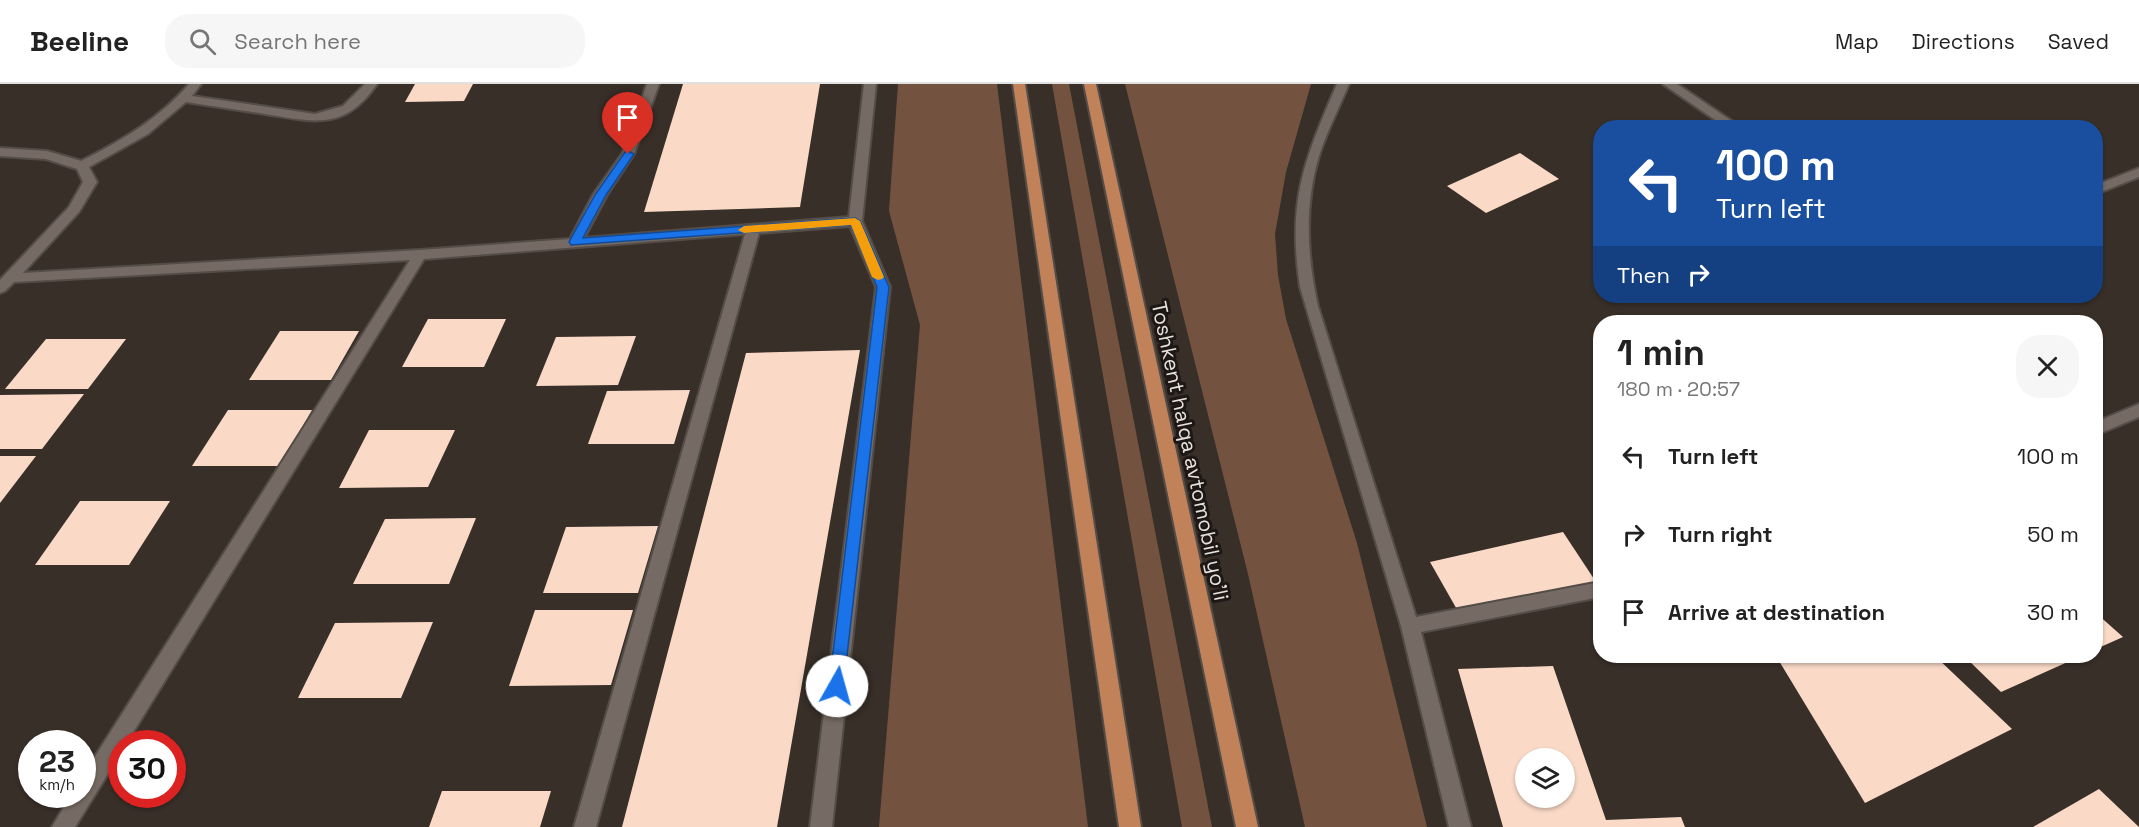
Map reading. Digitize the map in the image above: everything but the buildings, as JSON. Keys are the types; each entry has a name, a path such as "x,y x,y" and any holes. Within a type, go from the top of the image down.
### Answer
{"highway":[{"path":"1019,84 1130,827"},
{"name":"Toshkent halqa avtomobil yo'li","path":"1090,84 1247,827"}],"street":[{"path":"0,152 46,155 82,166 134,140 184,98 195,84"},
{"path":"184,98 315,118 336,115 360,101 371,84"},
{"path":"575,242 600,195 628,154 652,84"},
{"path":"821,827 883,287 855,221 870,84"},
{"path":"1343,84 1313,156 1304,194 1302,268 1314,318 1410,626 1460,827"},
{"path":"1669,84 1724,120"},
{"path":"5,283 74,209 90,182 82,166"},
{"path":"2103,187 2139,172"},
{"path":"5,283 420,255 855,221"},
{"path":"585,827 753,229"},
{"path":"63,827 420,255"},
{"path":"2103,426 2139,410"},
{"path":"1410,626 1593,590"}],"shaded area":[{"path":"898,84 997,84 1088,827 879,827 920,325 889,211"},
{"path":"1052,84 1069,84 1212,827 1182,827"},
{"path":"1125,84 1311,84 1286,172 1275,234 1278,275 1286,319 1357,543 1427,827 1305,827 1248,574"}],"slow traffic":[{"path":"744,230 855,221 878,277"}],"route":[{"path":"628,154 600,195 575,242 855,221 883,287 837,686"}]}
